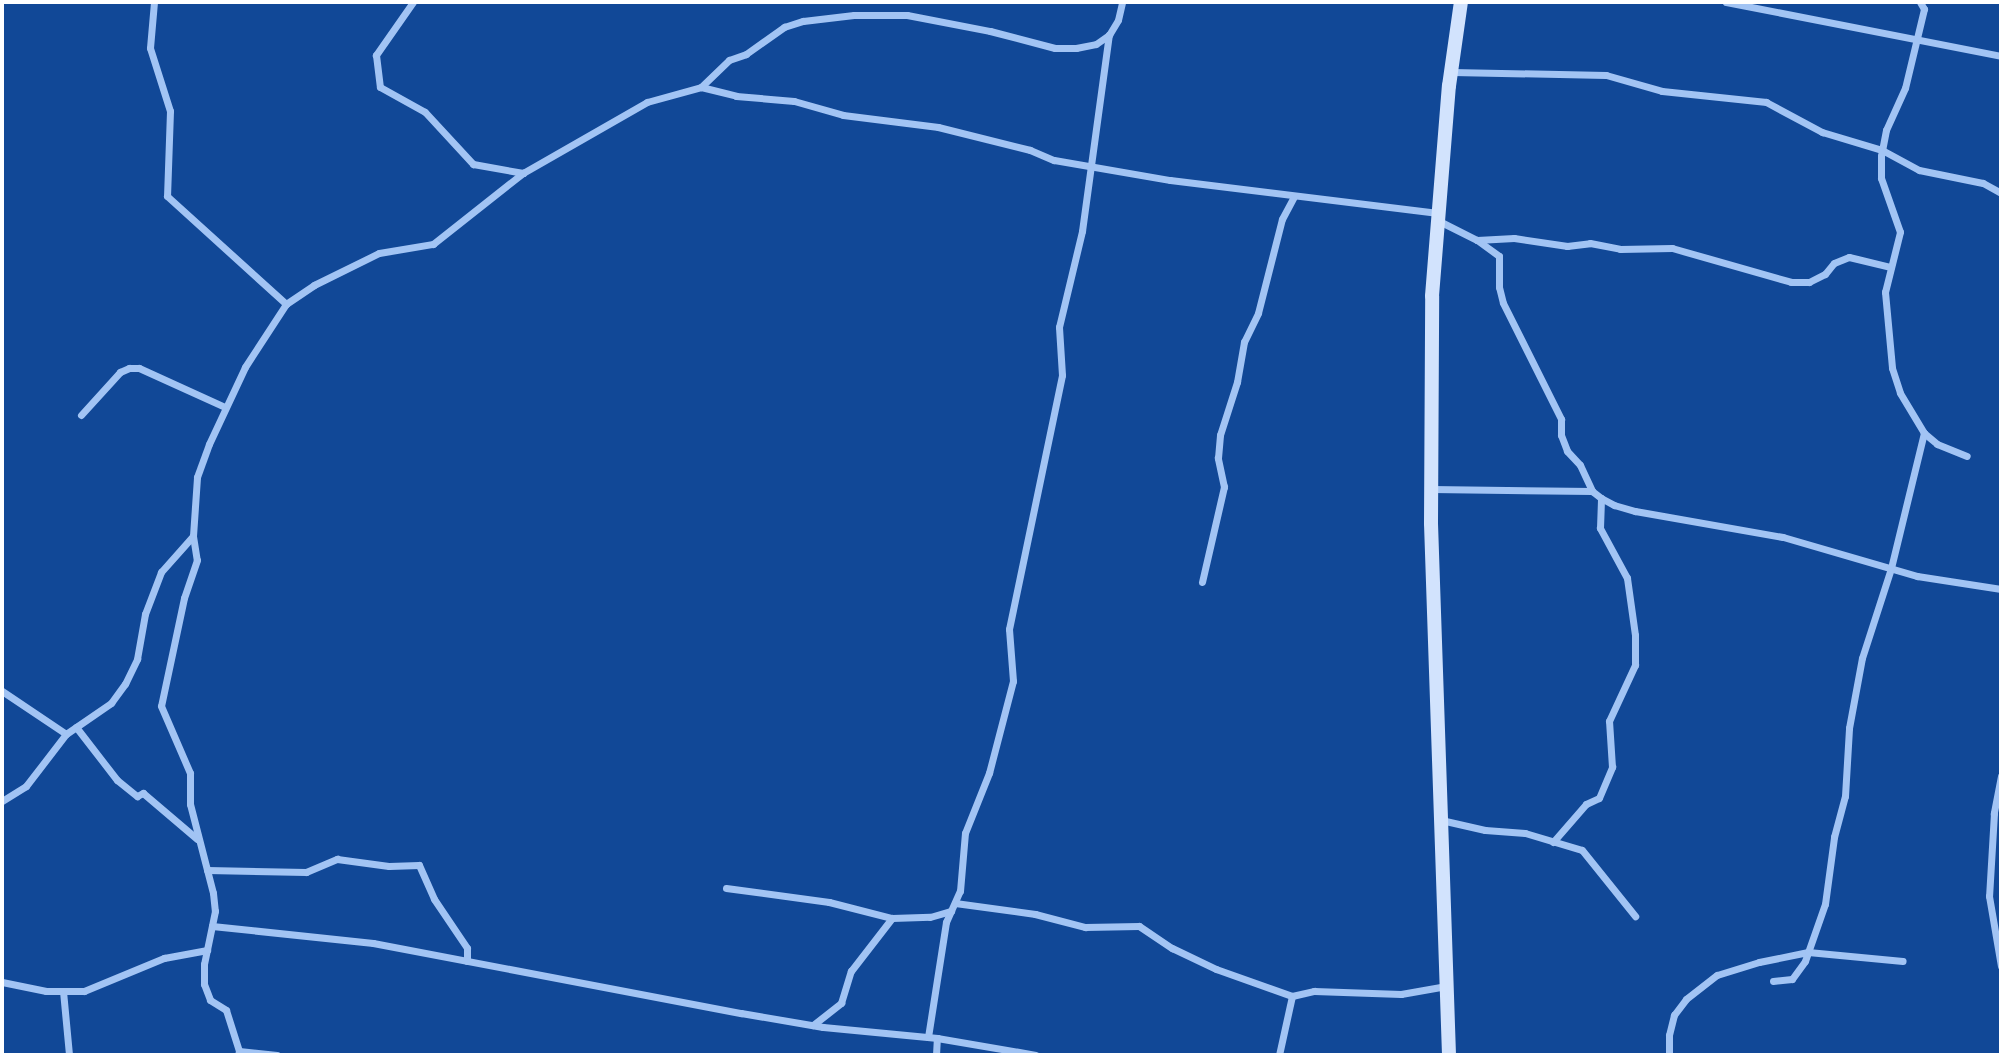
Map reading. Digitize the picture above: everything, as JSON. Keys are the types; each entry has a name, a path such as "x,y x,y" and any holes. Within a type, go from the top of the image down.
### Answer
{"main road":[{"path":"1449,1055 1431,489 1432,296 1451,72 1461,2"}],"street":[{"path":"154,2 150,48 170,111 167,196 286,304"},
{"path":"413,2 376,55 380,87 425,112 472,164 523,173"},
{"path":"928,1037 946,922 961,891 965,833 989,773 1013,681 1009,629 1062,375 1059,327 1082,231 1109,35 1118,20 1122,2"},
{"path":"1726,2 2001,56"},
{"path":"1920,2 1924,9 1905,88 1886,130 1882,150 1881,178 1900,232 1898,251 1890,267 1885,292 1892,368 1900,393 1924,433 1937,444 1967,456"},
{"path":"277,1055 239,1053 226,1010 210,1000 204,984 215,911 190,804 190,773 161,706 184,598 197,560 193,536 197,477 225,407 245,367 286,304 314,285 379,253 433,244 523,173 647,102 701,87 729,60 747,54 784,27 803,21 854,15 906,15 990,31 1055,48 1096,44 1109,35"},
{"path":"1451,72 1606,75 1662,91 1766,102 1822,132 1882,150 1919,170 1983,183 2001,193"},
{"path":"701,87 736,96 794,101 843,115 938,127 1030,150 1054,160 1294,196 1323,197 1438,217 1499,256 1499,287 1503,303 1561,419 1561,435 1567,451 1580,465 1592,491 1601,498 1614,506 1634,511 1783,537 1917,576 2001,589"},
{"path":"1202,582 1224,487 1218,458 1220,435 1237,382 1244,342 1258,313 1282,219 1294,196"},
{"path":"1477,240 1514,238 1567,246 1590,243 1620,249 1672,248 1791,282 1809,282 1825,274 1834,263 1849,257 1890,267"},
{"path":"81,415 120,372 129,368 139,368 225,407"},
{"path":"1773,981 1792,979 1808,951 1825,904 1834,837 1847,775 1849,728 1862,658 1891,568 1924,433"},
{"path":"1431,489 1592,491"},
{"path":"1553,842 1586,804 1599,797 1612,767 1609,721 1635,665 1635,635 1627,578 1600,528 1601,498"},
{"path":"2,802 26,786 66,734 111,703 125,684 137,659 145,614 161,572 193,536"},
{"path":"2,691 66,734"},
{"path":"76,727 117,780 137,796 144,793 198,840"},
{"path":"2001,776 1994,813 1990,896 2001,966"},
{"path":"1441,821 1485,830 1525,833 1582,850 1635,916"},
{"path":"207,870 306,872 337,859 390,866 419,865 434,898 467,948 467,961"},
{"path":"726,888 829,902 892,918 930,917 953,907 1035,914 1085,927 1139,926 1172,948 1216,969 1292,996 1314,991 1401,994 1447,986"},
{"path":"813,1025 841,1003 850,971 892,918"},
{"path":"212,926 373,943 813,1025 937,1038 1036,1055"},
{"path":"2,982 46,991 83,991 164,958 207,950"},
{"path":"1670,1055 1669,1035 1674,1015 1686,999 1717,975 1808,951 1903,961"},
{"path":"63,991 69,1055"},
{"path":"1279,1055 1292,996"},
{"path":"936,1055 937,1038"}]}
